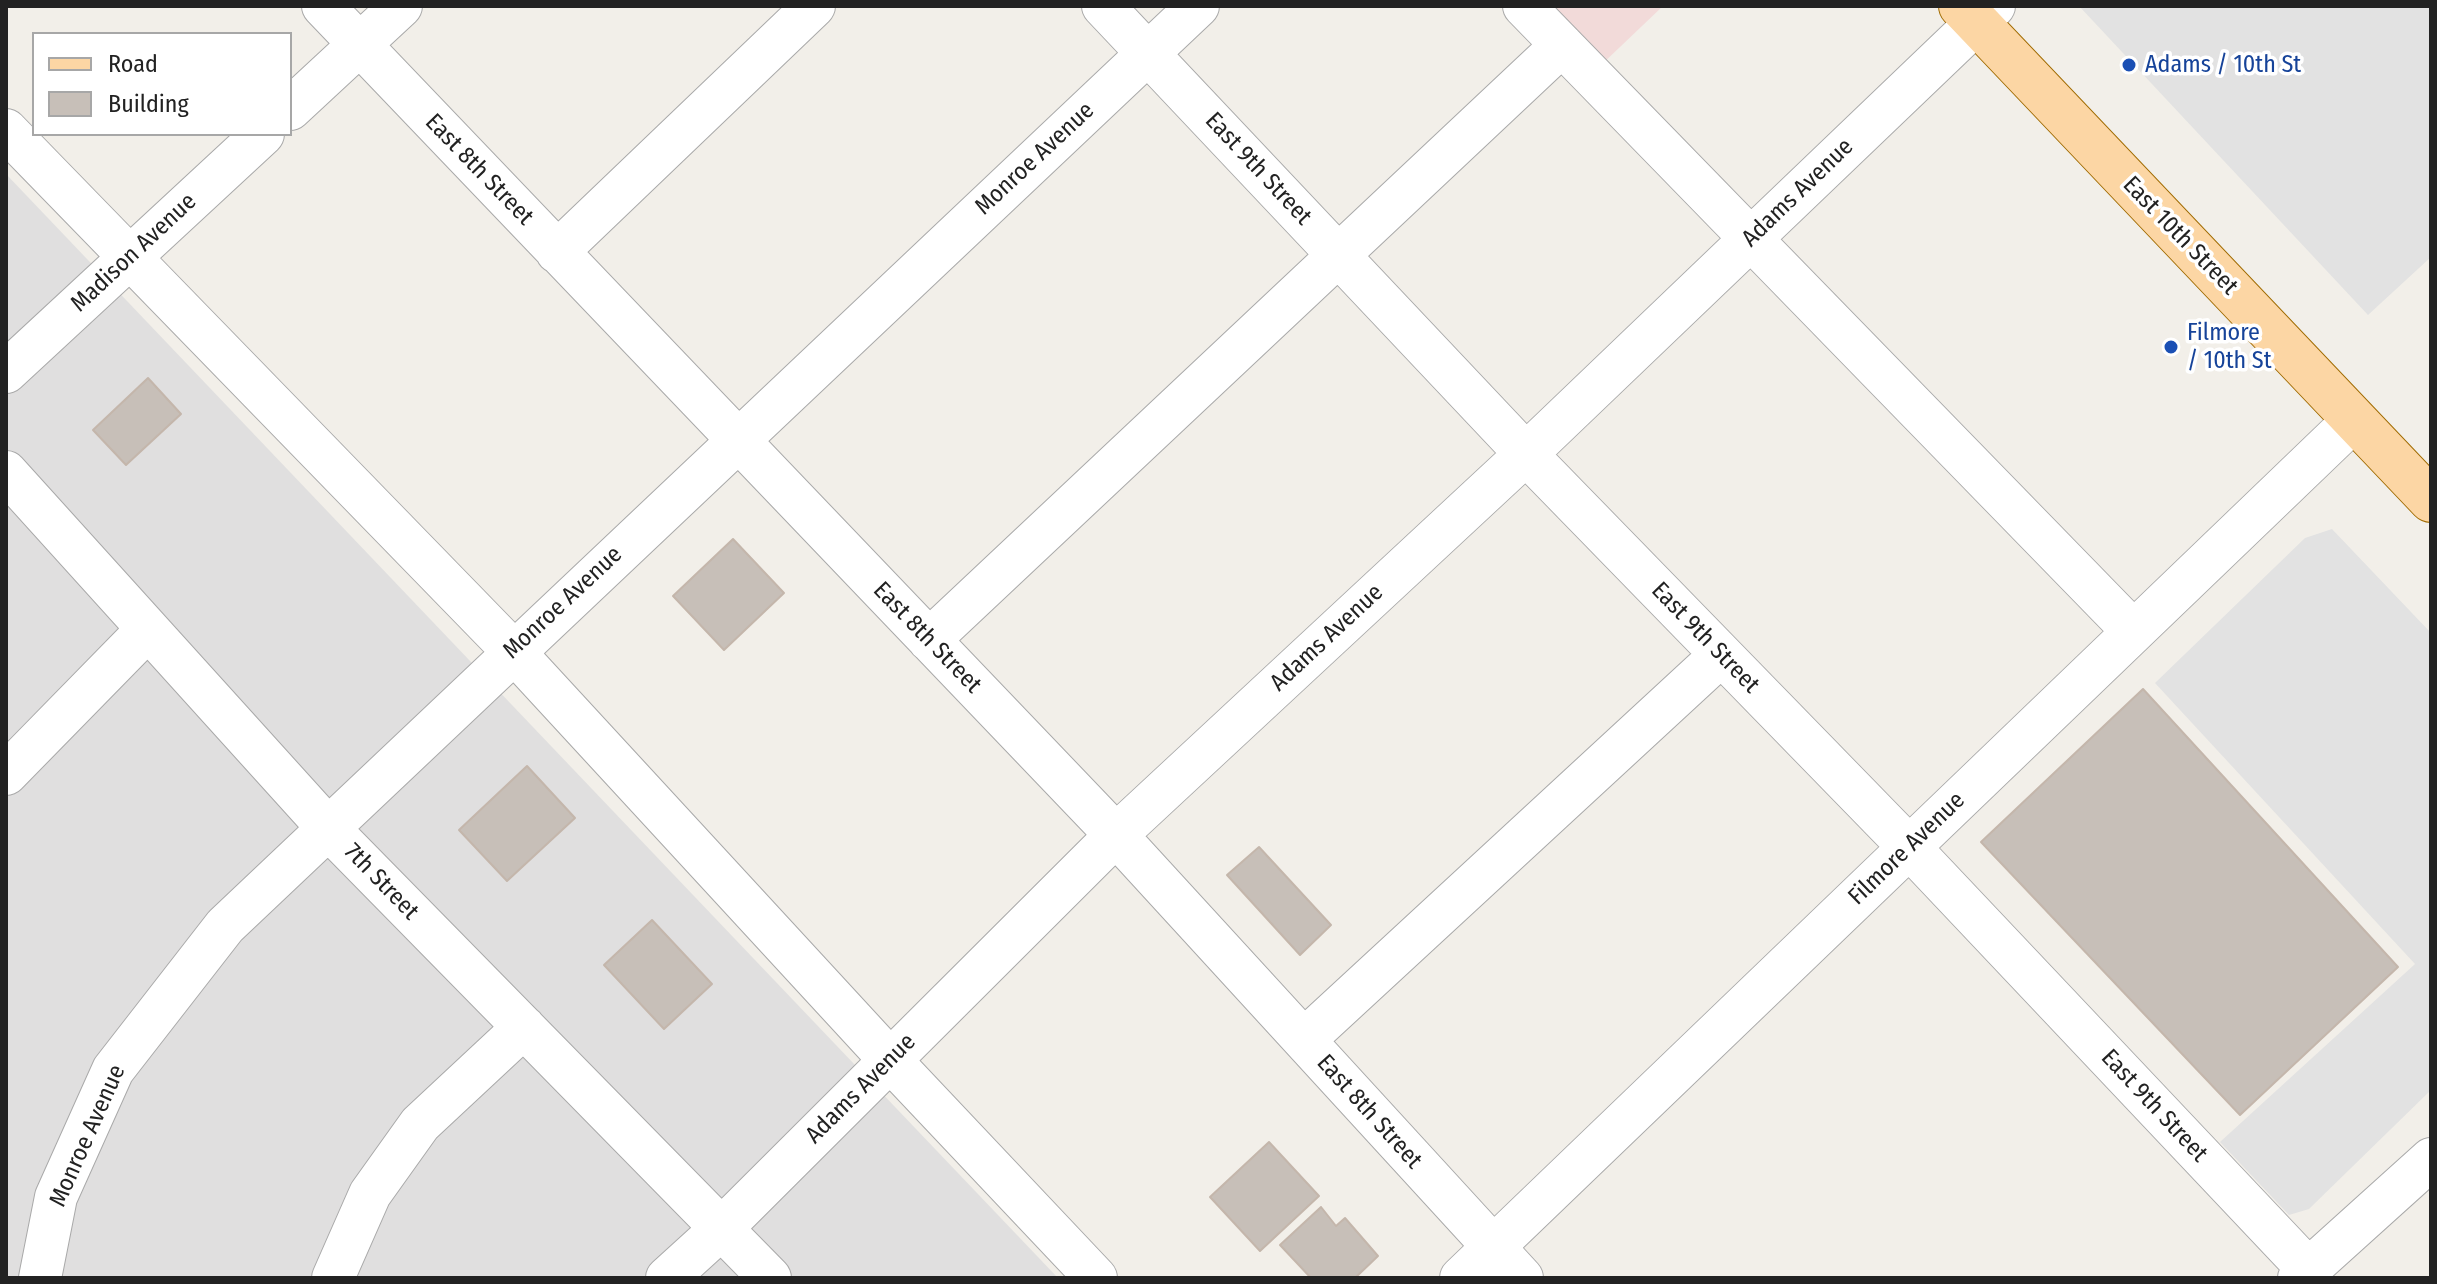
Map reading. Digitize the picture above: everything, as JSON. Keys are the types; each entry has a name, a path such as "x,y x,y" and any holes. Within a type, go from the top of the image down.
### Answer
{"main road":[{"name":"East 10th Street","path":"1977,11 2431,500"}],"street":[{"name":"East 8th Street","path":"323,6 1116,835 1522,1278"},
{"path":"292,107 401,6"},
{"path":"557,252 814,6"},
{"name":"East 9th Street","path":"1103,6 1526,454 1909,847 2304,1274"},
{"name":"Monroe Avenue","path":"40,1278 56,1197 113,1070 225,926 1198,6"},
{"path":"1524,6 2133,631"},
{"name":"Adams Avenue","path":"667,1278 722,1228 1116,835 1526,454 1750,239 1977,11"},
{"path":"929,640 1562,45"},
{"path":"6,130 513,651 890,1060 1096,1278"},
{"name":"Madison Avenue","path":"6,372 261,136"},
{"name":"Filmore Avenue","path":"1461,1278 2354,420"},
{"name":"7th Street","path":"6,472 327,827 770,1278"},
{"path":"6,774 148,629"},
{"path":"1304,1040 1721,655"},
{"path":"333,1278 370,1194 420,1124 524,1027"},
{"path":"2304,1274 2431,1159"}],"shaded area":[{"path":"1540,6 1663,6 1599,67"},
{"path":"2079,6 2431,6 2431,257 2368,315"},
{"path":"6,174 1058,1278 6,1278"},
{"path":"2332,529 2431,633 2431,1090 2309,1209 2289,1215 2220,1142 2415,964 2155,683 2305,538"}],"building":[{"path":"148,378 181,414 126,465 93,430"},
{"path":"733,539 784,593 724,650 673,596"},
{"path":"2143,689 2398,967 2240,1115 1981,842"},
{"path":"527,766 575,818 507,881 459,830"},
{"path":"1259,847 1331,925 1300,955 1227,875"},
{"path":"652,920 712,984 664,1029 604,965"},
{"path":"1269,1142 1319,1196 1260,1251 1210,1197"},
{"path":"1321,1207 1336,1226 1345,1218 1378,1256 1355,1278 1311,1278 1280,1245"}],"place":[{"name":"Adams / 10th St","path":"2129,65"},
{"name":"Filmore / 10th St","path":"2171,347"}]}
